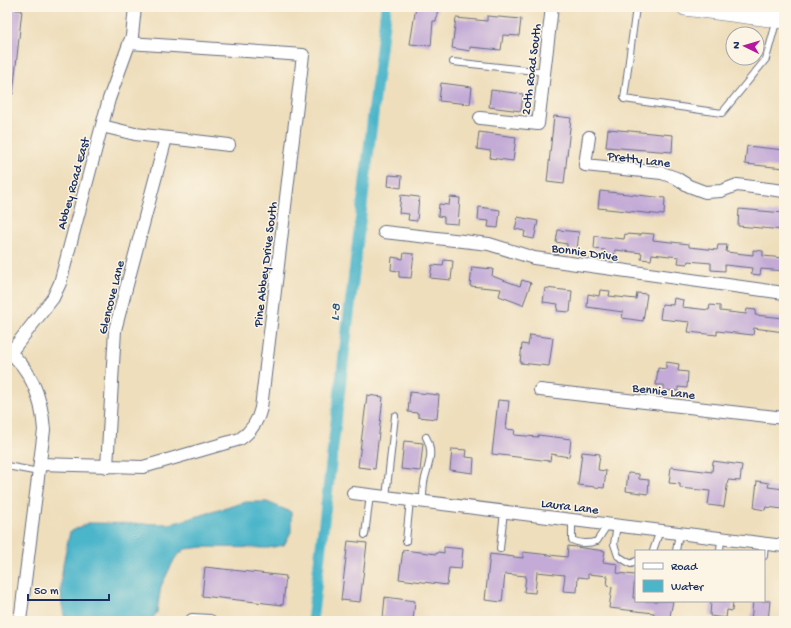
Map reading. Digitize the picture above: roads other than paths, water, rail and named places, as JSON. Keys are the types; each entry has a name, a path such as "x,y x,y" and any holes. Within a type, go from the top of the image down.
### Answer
{"street":[{"name":"Abbey Road East","path":"9,352 53,298 60,283 109,99 129,43 133,27 134,7"},
{"name":"20th Road South","path":"480,118 538,124 552,7"},
{"path":"684,7 780,15"},
{"name":"Pine Abbey Drive South","path":"40,468 143,467 233,442 246,434 256,423 261,408 302,55 129,43"},
{"path":"102,126 131,133 229,145"},
{"name":"Pretty Lane","path":"589,137 585,166 662,173 705,192 721,191 737,185 784,191"},
{"name":"Glencove Lane","path":"107,467 114,338 166,138"},
{"name":"Bonnie Drive","path":"384,232 489,244 534,258 784,292"},
{"path":"9,352 20,362 37,392 43,410 44,430 20,621"},
{"name":"Bennie Lane","path":"540,390 784,418"},
{"name":"Laura Lane","path":"352,493 784,546"},
{"path":"192,620 210,621"}],"lane":[{"path":"636,7 624,99 722,112 766,58 780,15"},
{"path":"453,62 544,72"},
{"path":"386,496 395,416"},
{"path":"406,541 416,500 430,464 430,444 426,437"},
{"path":"7,466 40,468"},
{"path":"365,535 370,495"},
{"path":"500,549 504,511"},
{"path":"572,520 572,540 578,543 589,544 597,541 612,524"},
{"path":"612,524 614,544 618,556 631,564 635,562"},
{"path":"655,550 660,530"},
{"path":"676,550 679,533"},
{"path":"720,550 721,538"},
{"path":"764,550 765,543"}],"water":[{"path":"246,502 267,502 291,512 291,532 284,545 268,548 204,547 185,549 175,558 161,586 157,612 151,621 66,621 61,599 61,588 63,566 70,532 88,523 171,524"}],"waterway":[{"name":"L-8","path":"312,621 386,7"}]}
